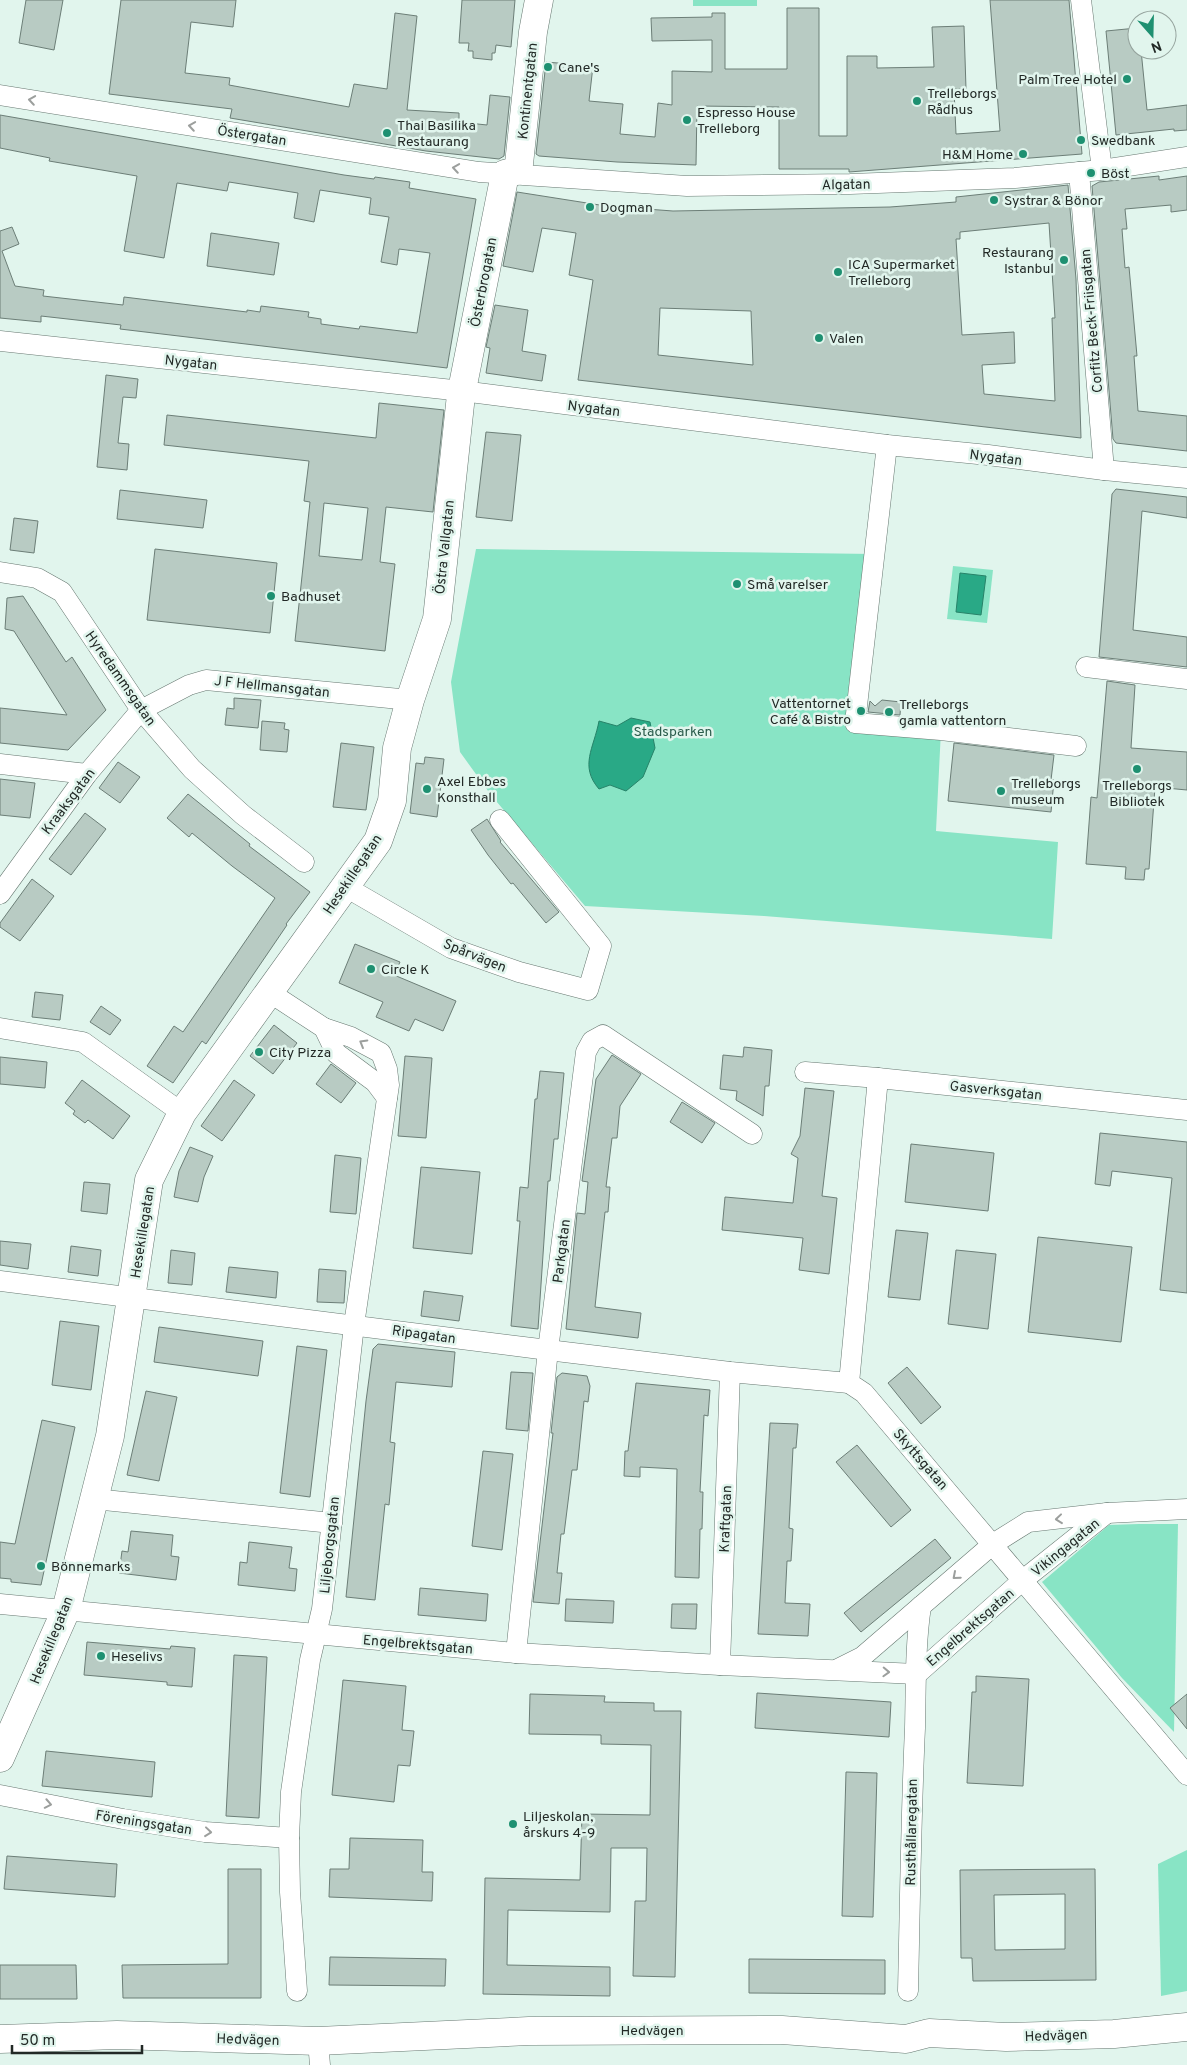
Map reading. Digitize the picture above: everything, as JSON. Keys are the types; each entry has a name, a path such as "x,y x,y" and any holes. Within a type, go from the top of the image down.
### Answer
{"street":[{"name":"Kontinentgatan","path":"505,174 515,171 519,164 533,32 539,0"},
{"path":"1081,0 1102,170"},
{"name":"Östergatan","path":"0,95 479,172 505,174"},
{"name":"Algatan","path":"505,174 687,186 850,184 1015,178 1102,170 1187,157"},
{"name":"Corfitz Beck-Friisgatan","path":"1079,172 1104,470"},
{"name":"Österbrogatan","path":"462,391 505,174"},
{"name":"Nygatan","path":"0,342 462,391 886,445 1187,478"},
{"name":"Östra Vallgatan","path":"410,700 437,619 462,391"},
{"path":"886,445 854,723 941,730 1076,746"},
{"name":"Hyredammsgatan","path":"0,572 37,578 62,592 141,710 192,769 243,815 304,862"},
{"path":"1086,667 1187,678"},
{"name":"J F Hellmansgatan","path":"141,710 188,685 206,680 410,700"},
{"name":"Hesekillegatan","path":"0,1758 66,1610 110,1436 149,1180 182,1113 378,841 392,801 397,748 410,700"},
{"name":"Kraaksgatan","path":"0,894 87,774 141,710"},
{"path":"0,764 87,774"},
{"name":"Spårvägen","path":"344,886 451,948 519,972 588,990 601,946 500,820"},
{"name":"Liljeborgsgatan","path":"269,992 324,1028 336,1053 375,1082 387,1098 354,1325 322,1609 310,1660 290,1792 288,1838 297,1991"},
{"path":"0,1028 84,1042 182,1113"},
{"name":"Parkgatan","path":"516,1653 548,1350 586,1052 592,1041 604,1035 752,1134"},
{"name":"Gasverksgatan","path":"805,1072 1187,1110"},
{"path":"848,1384 878,1078"},
{"name":"Ripagatan","path":"0,1282 730,1372 848,1384"},
{"name":"Kraftgatan","path":"720,1666 730,1372"},
{"name":"Skyttsgatan","path":"848,1384 864,1393 1187,1774"},
{"path":"94,1498 332,1523"},
{"name":"Vikingagatan","path":"993,1544 1028,1522 1107,1513 1187,1509"},
{"name":"Vikingagatan","path":"1023,1580 1107,1513"},
{"name":"Engelbrektsgatan","path":"837,1670 862,1657 993,1544"},
{"name":"Engelbrektsgatan","path":"0,1604 516,1653 720,1666 917,1674 1023,1580"},
{"name":"Engelbrektsgatan","path":"917,1674 916,1638 921,1606"},
{"name":"Rusthållaregatan","path":"908,1991 910,1824 917,1674"},
{"name":"Föreningsgatan","path":"0,1795 123,1819 205,1832 288,1838"},
{"name":"Hedvägen","path":"0,2039 117,2035 319,2053 529,2031 782,2030 906,2039 930,2033 1015,2036 1114,2034 1187,2027"},
{"name":"Hedvägen","path":"0,2051 38,2044 117,2035"}],"green space":[{"path":"693,0 757,0 757,6 693,6"},
{"name":"Stadsparken","path":"476,549 874,554 855,723 941,730 936,831 1058,842 1052,939 764,916 585,906 491,795 460,752 451,682"},
{"path":"953,566 993,570 987,623 947,619"},
{"path":"1178,1524 1174,1732 1122,1678 1042,1582 1109,1525"},
{"path":"1187,1850 1187,1991 1161,1996 1158,1864"}],"shaded area":[{"path":"960,573 986,576 981,615 956,612"},
{"path":"631,718 650,722 655,748 643,777 626,791 610,785 599,789 593,781 589,764 599,721 617,726"}],"building":[{"path":"26,0 63,0 54,50 19,43"},
{"path":"121,0 236,0 233,27 191,22 185,73 230,78 229,85 349,107 354,84 387,89 395,13 417,16 407,110 459,113 459,122 487,125 490,95 510,97 504,156 499,159 426,151 230,118 232,109 109,94"},
{"path":"462,0 515,0 511,47 496,45 495,53 492,53 492,60 473,58 473,51 468,51 469,43 459,43"},
{"path":"990,0 1069,0 1082,154 849,172 849,169 779,169 779,107 697,106 696,165 617,162 539,156 536,154 546,62 593,66 589,101 623,104 620,134 655,137 658,103 672,105 672,71 712,72 712,40 652,41 651,18 712,17 712,13 725,13 725,69 787,69 787,8 819,8 819,136 847,136 847,56 877,56 877,68 934,67 932,27 964,26 966,89 954,89 956,134 1000,131"},
{"name":"Palm Tree Hotel","path":"1127,29 1127,60 1142,60 1147,110 1187,105 1187,130 1174,131 1174,129 1116,135 1106,31"},
{"path":"0,115 344,175 410,182 409,188 476,199 447,368 120,329 121,325 41,316 41,322 0,318 0,231 12,227 19,244 2,251 15,286 44,290 43,296 123,305 124,297 247,312 247,310 260,312 261,306 309,312 308,317 321,319 321,324 359,329 360,326 417,333 430,253 399,249 397,265 381,262 389,217 369,214 371,198 320,190 314,222 294,218 298,193 229,182 227,191 177,183 164,258 124,251 137,176 49,161 50,158 0,148"},
{"path":"1159,176 1159,180 1187,176 1187,210 1171,212 1171,205 1125,209 1127,229 1122,229 1125,268 1129,267 1137,356 1134,356 1138,411 1187,416 1187,451 1116,443 1113,439 1092,186 1099,182"},
{"path":"1068,185 1076,279 1081,438 578,380 593,280 569,275 576,233 542,228 533,272 503,266 517,192 606,206 673,211 890,207 956,202 956,197","holes":["1049,223 1055,318 1052,318 1055,401 984,394 982,365 1015,363 1014,332 962,335 956,239 960,239 960,232","660,308 751,311 753,365 658,355"]},
{"path":"211,233 279,243 274,275 207,266"},
{"path":"495,305 528,310 522,351 546,355 542,381 486,373 490,348 486,347"},
{"path":"106,375 138,379 136,398 123,397 118,443 129,444 127,470 97,467"},
{"path":"379,403 444,410 433,512 386,507 380,562 395,564 385,651 295,641 310,502 304,501 309,461 164,445 167,415 376,438","holes":["324,503 368,508 362,560 319,556"]},
{"path":"486,432 521,435 512,521 476,517"},
{"path":"1116,489 1187,497 1187,518 1142,511 1133,630 1187,637 1187,667 1099,657 1112,494"},
{"path":"120,490 207,500 203,528 117,519"},
{"path":"14,518 38,521 34,553 10,550"},
{"path":"155,549 277,563 270,633 147,620"},
{"path":"23,596 66,662 72,657 106,710 68,750 0,743 0,708 67,715 14,631 5,629 7,598"},
{"name":"Trelleborgs Bibliotek","path":"1107,681 1135,685 1131,748 1187,752 1187,790 1155,787 1149,869 1145,869 1144,880 1125,879 1126,867 1086,864 1091,797 1097,798"},
{"path":"234,698 261,700 258,728 225,725 227,708 234,709"},
{"path":"882,700 901,702 900,715 868,712 870,701 875,706"},
{"path":"262,721 285,723 284,729 289,730 287,752 260,750"},
{"path":"341,743 374,747 366,810 333,807"},
{"name":"Trelleborgs museum","path":"954,743 1054,755 1051,780 1054,780 1051,812 948,801"},
{"name":"Axel Ebbes Konsthall","path":"425,757 444,759 437,817 410,813 416,763 424,764"},
{"path":"118,762 140,777 120,803 99,788"},
{"path":"0,779 35,783 30,818 0,815"},
{"path":"188,794 250,844 249,846 310,892 286,924 206,1044 202,1041 173,1083 147,1066 174,1026 183,1032 275,898 192,833 189,837 167,818"},
{"path":"85,813 106,829 71,875 49,859"},
{"path":"487,819 500,842 559,912 546,923 513,883 511,884 471,830"},
{"path":"32,879 54,896 20,941 0,927 0,923"},
{"path":"355,944 400,962 394,975 456,1001 443,1031 415,1019 409,1031 376,1017 383,1002 339,983"},
{"path":"35,992 63,995 60,1020 32,1017"},
{"path":"101,1006 121,1020 110,1035 90,1022"},
{"path":"274,1025 297,1043 273,1074 250,1056"},
{"path":"744,1047 772,1050 769,1086 765,1086 763,1116 736,1100 737,1091 720,1089 723,1055 743,1057"},
{"path":"612,1055 641,1074 620,1106 617,1138 612,1138 606,1187 610,1187 608,1212 605,1212 595,1307 641,1313 638,1338 566,1329 577,1213 585,1214 588,1182 582,1181 596,1079"},
{"path":"405,1056 432,1058 426,1138 398,1136"},
{"path":"0,1057 47,1062 45,1088 0,1084"},
{"path":"331,1064 356,1083 341,1103 316,1084"},
{"path":"540,1071 564,1073 558,1139 554,1139 550,1181 548,1181 538,1329 511,1326 520,1221 517,1221 520,1187 528,1188 535,1099 537,1099"},
{"path":"82,1080 130,1116 113,1139 88,1120 85,1123 73,1114 75,1111 65,1103"},
{"path":"234,1080 255,1095 222,1141 201,1126"},
{"path":"805,1088 834,1091 822,1196 837,1198 829,1274 799,1270 803,1238 722,1230 725,1197 793,1203 798,1158 791,1154 800,1136"},
{"path":"682,1102 715,1123 702,1143 670,1122"},
{"path":"1100,1133 1187,1142 1187,1293 1160,1290 1172,1178 1112,1171 1110,1186 1095,1184"},
{"path":"911,1144 994,1153 988,1211 905,1202"},
{"path":"190,1147 213,1156 204,1177 198,1202 174,1197 179,1171"},
{"path":"335,1155 361,1158 356,1214 330,1212"},
{"path":"421,1167 480,1172 472,1254 413,1248"},
{"path":"84,1182 110,1184 107,1214 81,1211"},
{"path":"896,1230 928,1233 920,1300 888,1297"},
{"path":"1038,1237 1132,1247 1121,1342 1028,1332"},
{"path":"0,1241 31,1244 28,1269 0,1265"},
{"path":"71,1246 101,1250 98,1276 68,1272"},
{"path":"171,1250 195,1253 192,1285 168,1283"},
{"path":"956,1250 996,1254 988,1329 948,1324"},
{"path":"229,1267 278,1272 276,1298 226,1292"},
{"path":"319,1269 346,1271 344,1303 317,1302"},
{"path":"424,1291 463,1296 459,1321 421,1316"},
{"path":"60,1321 99,1326 91,1390 52,1385"},
{"path":"159,1327 263,1341 258,1376 154,1362"},
{"path":"378,1344 455,1352 452,1387 396,1382 390,1442 395,1443 389,1505 385,1504 375,1600 346,1597 366,1401 373,1349"},
{"path":"297,1346 327,1350 310,1497 280,1493"},
{"path":"907,1367 941,1407 921,1424 888,1383"},
{"path":"511,1372 533,1373 528,1431 506,1429"},
{"path":"562,1373 587,1376 590,1386 588,1402 584,1401 577,1470 572,1470 564,1534 561,1534 557,1573 562,1573 559,1604 533,1602 553,1433 551,1433 557,1377"},
{"path":"636,1383 710,1390 708,1416 704,1415 700,1492 703,1492 699,1578 675,1577 677,1469 640,1467 640,1477 624,1476 625,1451 628,1451"},
{"path":"146,1391 177,1397 159,1481 127,1475"},
{"path":"42,1420 75,1427 41,1585 11,1582 11,1579 0,1578 0,1542 15,1544"},
{"path":"770,1423 798,1424 796,1448 793,1448 789,1528 793,1529 791,1561 787,1561 785,1603 810,1604 808,1636 758,1634"},
{"path":"857,1445 911,1510 891,1527 836,1462"},
{"path":"483,1451 513,1454 502,1550 472,1546"},
{"path":"131,1531 173,1535 171,1556 179,1557 176,1580 119,1573 122,1551 128,1552"},
{"path":"935,1539 951,1558 861,1632 844,1613"},
{"path":"249,1542 292,1547 289,1568 297,1569 295,1591 238,1585 240,1562 247,1563"},
{"path":"420,1588 488,1594 486,1621 418,1615"},
{"path":"566,1599 614,1601 613,1623 565,1621"},
{"path":"672,1604 697,1604 696,1629 671,1628"},
{"path":"87,1642 170,1649 171,1646 195,1648 192,1687 167,1685 167,1682 84,1675"},
{"path":"234,1655 267,1657 259,1818 226,1816"},
{"path":"976,1676 1029,1679 1023,1786 967,1783 972,1692 976,1692"},
{"path":"343,1680 406,1686 402,1730 414,1731 410,1766 398,1765 394,1802 332,1795"},
{"path":"757,1693 891,1702 889,1737 755,1728"},
{"path":"530,1694 605,1696 604,1702 654,1703 654,1711 681,1711 675,1977 633,1976 635,1901 646,1901 647,1848 611,1848 610,1912 508,1910 507,1965 610,1967 610,1996 483,1994 485,1878 580,1880 582,1814 650,1815 651,1745 601,1744 601,1735 529,1734"},
{"path":"1187,1694 1187,1729 1170,1708"},
{"path":"46,1751 155,1762 152,1797 42,1786"},
{"path":"846,1772 877,1773 873,1917 842,1916"},
{"path":"350,1838 423,1840 422,1872 433,1872 432,1901 329,1897 330,1869 349,1869"},
{"path":"7,1856 117,1864 115,1897 4,1889"},
{"path":"228,1869 261,1869 261,1998 123,1998 122,1965 228,1964"},
{"path":"1095,1869 1096,1980 973,1981 972,1958 961,1958 960,1870","holes":["1065,1894 1065,1949 995,1950 994,1895"]},
{"path":"330,1957 446,1959 445,1986 329,1985"},
{"path":"749,1959 885,1960 885,1994 749,1993"},
{"path":"0,1965 76,1965 77,1999 0,1999"}],"place":[{"name":"Cane's","path":"548,67"},
{"name":"Palm Tree Hotel","path":"1127,79"},
{"name":"Trelleborgs Rådhus","path":"917,101"},
{"name":"Espresso House Trelleborg","path":"687,120"},
{"name":"Thai Basilika Restaurang","path":"387,133"},
{"name":"Swedbank","path":"1081,140"},
{"name":"H&M Home","path":"1023,154"},
{"name":"Böst","path":"1091,173"},
{"name":"Systrar & Bönor","path":"994,200"},
{"name":"Dogman","path":"590,207"},
{"name":"Restaurang Istanbul","path":"1064,260"},
{"name":"ICA Supermarket Trelleborg","path":"838,272"},
{"name":"Valen","path":"819,338"},
{"name":"Små varelser","path":"737,584"},
{"name":"Badhuset","path":"271,596"},
{"name":"Vattentornet Café & Bistro","path":"861,711"},
{"name":"Trelleborgs gamla vattentorn","path":"889,712"},
{"name":"Trelleborgs Bibliotek","path":"1137,769"},
{"name":"Axel Ebbes Konsthall","path":"427,789"},
{"name":"Trelleborgs museum","path":"1001,791"},
{"name":"Circle K","path":"371,969"},
{"name":"City Pizza","path":"259,1052"},
{"name":"Bönnemarks","path":"41,1566"},
{"name":"Heselivs","path":"101,1656"},
{"name":"Liljeskolan, årskurs 4-9","path":"513,1824"}]}
